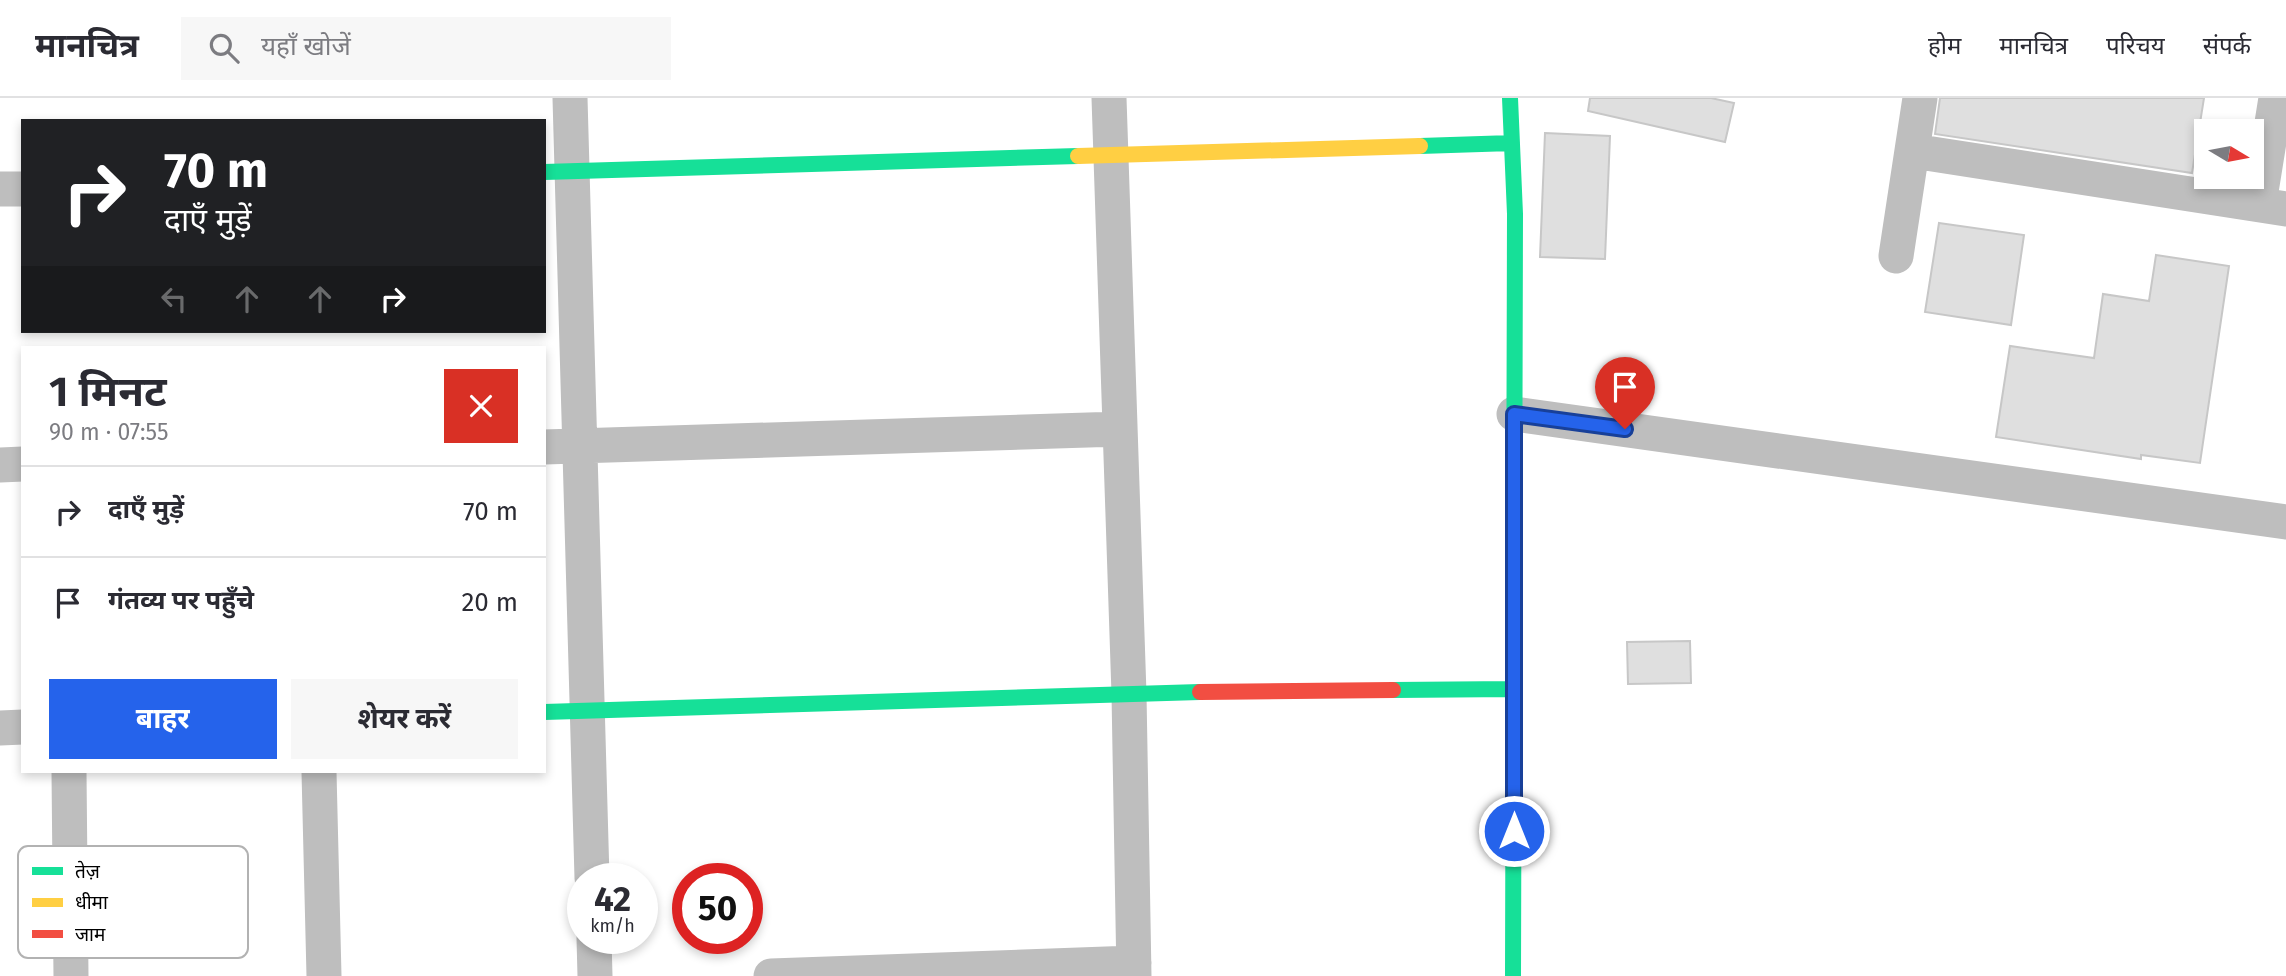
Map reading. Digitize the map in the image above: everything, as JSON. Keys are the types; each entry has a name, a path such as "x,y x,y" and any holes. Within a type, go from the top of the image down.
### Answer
{"street":[{"path":"570,98 558,171 579,446 591,863"},
{"path":"771,976 1134,970 1129,694 1109,98"},
{"path":"1510,98 1515,214 1513,976"},
{"path":"1896,256 1920,98"},
{"path":"1913,151 2273,206 2276,98"},
{"path":"558,171 1512,143"},
{"path":"0,189 21,189"},
{"path":"1514,414 2286,522"},
{"path":"546,447 1120,429"},
{"path":"0,465 21,464"},
{"path":"546,712 1129,694 1514,688"},
{"path":"0,728 21,727"},
{"path":"69,773 70,846"},
{"path":"319,773 324,976"},
{"path":"594,954 595,976"},
{"path":"71,958 71,976"}],"building":[{"path":"1590,98 1711,98 1734,103 1725,142 1588,111"},
{"path":"1940,98 2204,98 2201,119 2194,119 2192,173 1935,134"},
{"path":"1545,133 1610,136 1605,259 1540,257"},
{"path":"1939,223 2024,235 2011,325 1925,312"},
{"path":"2156,255 2229,266 2200,463 2141,455 2141,459 1996,437 2010,346 2094,358 2103,294 2149,301"},
{"path":"1690,641 1691,683 1628,684 1627,642"}],"traffic: fast":[{"path":"1510,98 1515,214 1513,976"},
{"path":"1420,146 1512,143"},
{"path":"546,172 1078,156"},
{"path":"1393,690 1514,689"},
{"path":"546,712 1200,692"}],"traffic: slow":[{"path":"1078,156 1420,146"}],"traffic: jam":[{"path":"1200,692 1393,690"}],"route":[{"path":"1514,831 1514,414 1625,429"}]}
